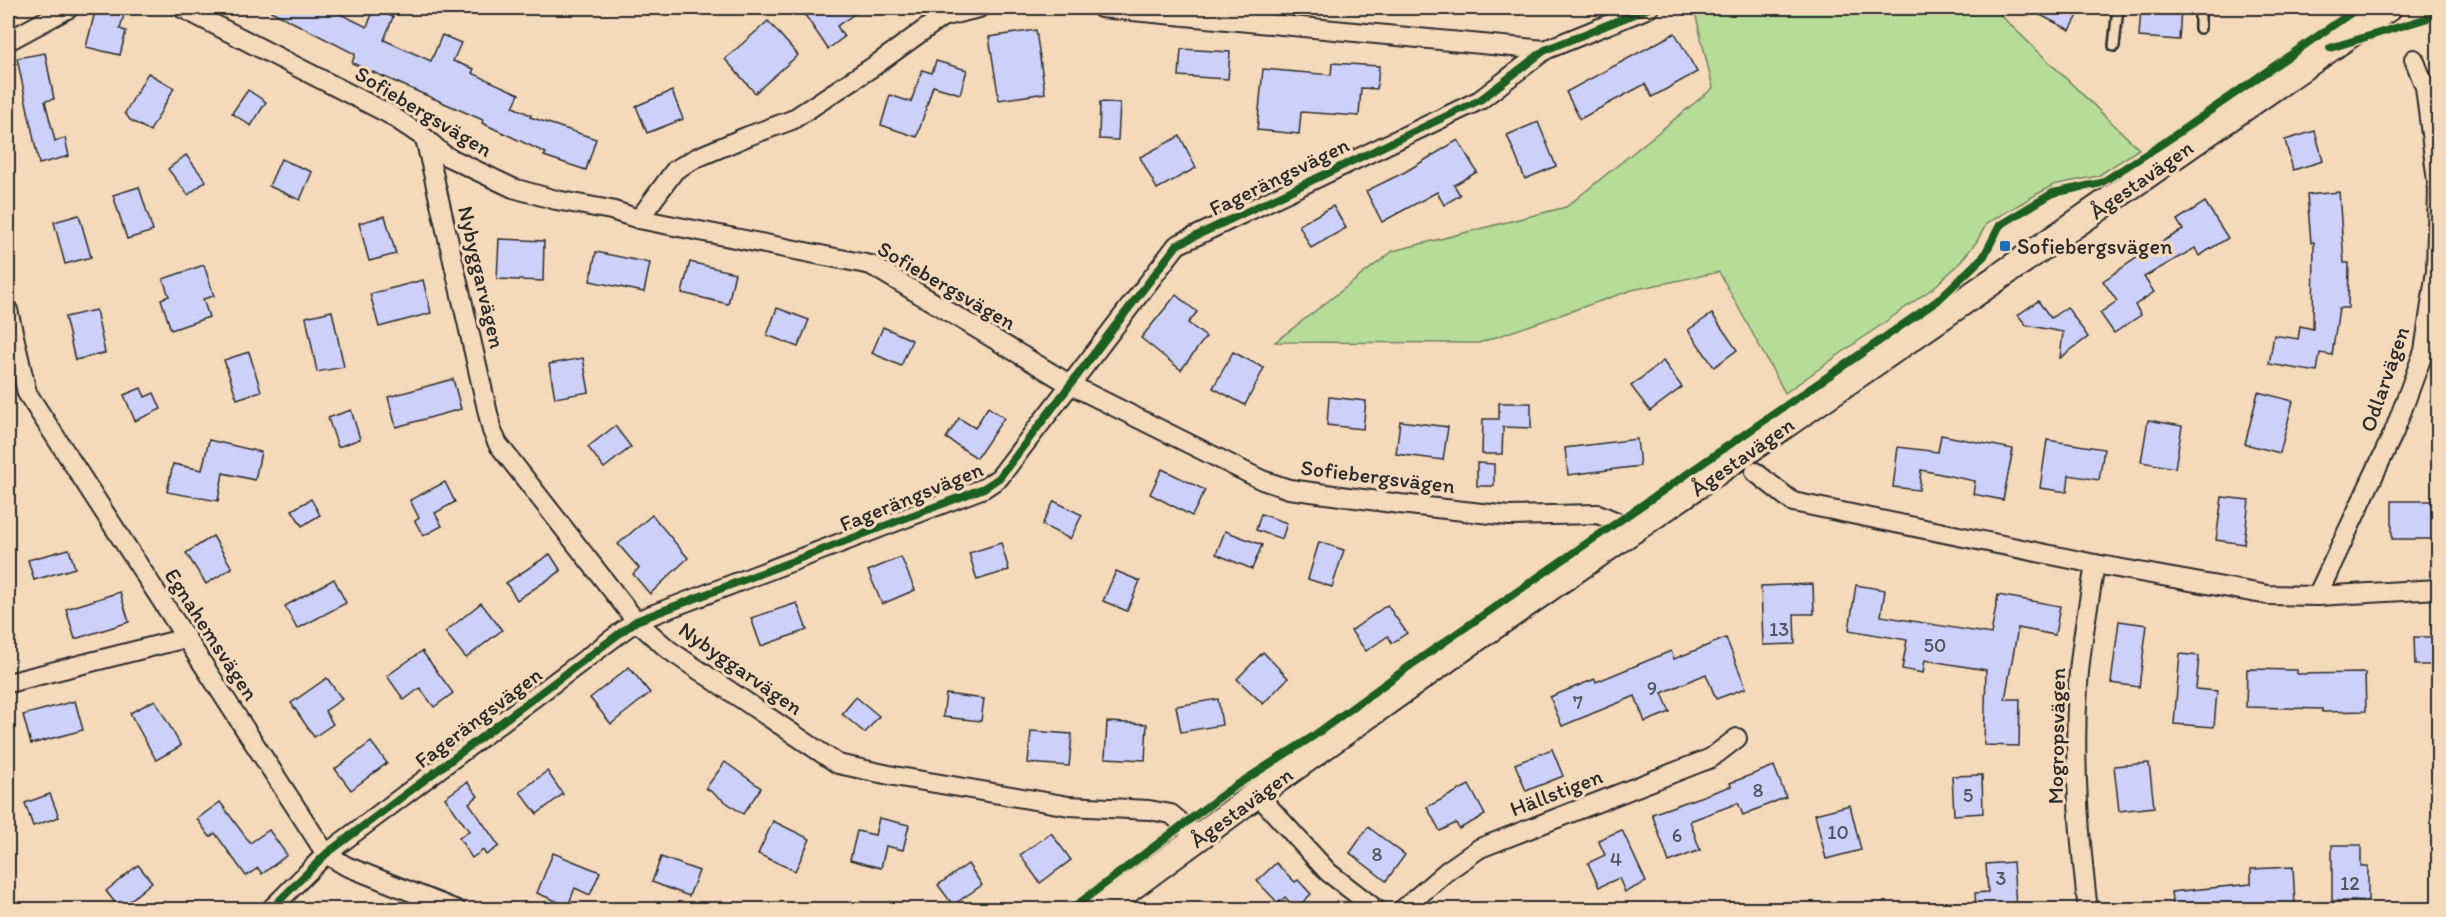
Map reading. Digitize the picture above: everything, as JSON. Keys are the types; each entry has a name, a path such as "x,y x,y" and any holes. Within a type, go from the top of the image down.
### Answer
{"main road":[{"name":"Ågestavägen","path":"1100,909 1257,794 1629,533 2388,8"}],"street":[{"path":"8,41 69,8"},
{"name":"Sofiebergsvägen","path":"182,8 389,114 425,138 444,155 513,188 556,200 611,210 639,219 871,265 1071,385 1262,480 1289,489 1509,516 1598,514 1617,522 1629,533"},
{"path":"639,219 675,170 696,158 792,120 874,66 937,12 979,8"},
{"path":"1101,8 1545,50"},
{"name":"Fagerängsvägen","path":"270,909 326,854 636,621 984,488 999,478 1177,245 1480,100 1545,50 1649,8"},
{"name":"Odlarvägen","path":"2317,596 2394,432 2424,351 2436,271 2438,189 2425,87 2414,59"},
{"name":"Nybyggarvägen","path":"425,138 492,431 498,444 636,621 669,650 838,764 1069,806 1149,810 1171,814 1199,838"},
{"name":"Egnahemsvägen","path":"8,310 27,393 326,854 346,866 457,909"},
{"path":"1755,472 1793,502 2095,564 2268,595 2317,596 2439,589"},
{"name":"Mogropsvägen","path":"2088,909 2079,835 2076,730 2078,683 2095,564"},
{"path":"8,683 186,638"},
{"name":"Hällstigen","path":"1402,909 1447,871 1480,849 1711,758 1737,738"},
{"path":"1257,794 1328,872 1377,909"}],"lane":[{"path":"2114,46 2118,8"},
{"path":"2200,8 2200,27"}],"green space":[{"path":"1694,8 1993,8 2139,149 2098,176 2053,185 1987,223 1977,241 1958,265 1933,288 1785,393 1719,272 1632,290 1479,343 1275,342 1393,251 1566,207 1713,88"}],"building":[{"path":"96,8 124,14 120,29 126,31 120,55 86,47"},
{"path":"265,8 328,8 367,27 374,9 393,17 384,40 431,61 442,35 461,43 453,61 474,69 472,73 519,94 513,107 531,115 530,117 596,139 586,170 544,156 546,153 482,123 483,120 352,63 355,54"},
{"path":"816,8 863,8 837,26 844,37 828,49 805,15"},
{"path":"2026,8 2082,8 2070,30"},
{"path":"2141,8 2181,8 2179,40 2139,37"},
{"path":"768,21 798,55 755,93 725,59"},
{"path":"1036,30 1045,93 999,100 989,37"},
{"path":"1675,33 1697,72 1652,97 1645,84 1580,119 1566,92"},
{"path":"1181,49 1230,52 1228,79 1179,76"},
{"path":"45,53 54,99 45,101 55,141 65,138 69,156 39,164 17,58"},
{"path":"936,61 967,70 960,94 933,86 917,137 881,125 890,95 911,102 922,70 932,73"},
{"path":"1332,63 1379,66 1377,89 1361,88 1359,116 1301,112 1299,134 1257,130 1263,69 1331,75"},
{"path":"148,73 174,88 150,131 130,120 125,113"},
{"path":"248,90 266,102 251,126 232,113"},
{"path":"672,91 683,119 647,133 636,106"},
{"path":"1100,102 1120,103 1118,140 1099,139"},
{"path":"1538,122 1556,166 1525,179 1507,135"},
{"path":"2315,131 2323,161 2293,170 2285,140"},
{"path":"1180,136 1196,168 1157,189 1140,157"},
{"path":"1458,140 1477,172 1454,185 1460,195 1444,205 1437,192 1382,222 1366,191 1405,172"},
{"path":"186,155 206,181 188,195 168,169"},
{"path":"281,159 312,172 300,200 269,186"},
{"path":"139,187 153,231 127,239 113,195"},
{"path":"2339,192 2344,263 2349,263 2348,308 2339,308 2332,355 2320,353 2317,372 2269,364 2274,335 2298,339 2300,326 2313,329 2314,242 2311,242 2307,195"},
{"path":"2205,202 2228,238 2199,256 2195,248 2144,277 2154,292 2135,305 2141,315 2114,333 2100,313 2117,301 2103,281 2154,246 2183,230 2177,220"},
{"path":"1333,206 1346,228 1311,248 1299,225"},
{"path":"79,215 91,257 65,264 54,222"},
{"path":"385,216 396,254 369,261 359,223"},
{"path":"499,239 544,241 543,281 497,279"},
{"path":"596,252 650,263 644,292 590,281"},
{"path":"690,262 735,273 728,304 682,293"},
{"path":"204,265 214,296 203,299 209,317 171,330 161,299 169,296 163,279"},
{"path":"423,280 431,313 379,327 370,294"},
{"path":"1176,295 1197,312 1188,323 1206,337 1181,370 1141,338"},
{"path":"2038,301 2051,318 2067,307 2088,337 2060,358 2063,332 2026,325 2018,315"},
{"path":"777,308 809,320 798,347 767,335"},
{"path":"96,310 105,353 75,360 65,317"},
{"path":"332,311 344,367 317,372 306,317"},
{"path":"1712,314 1737,350 1714,367 1688,330"},
{"path":"883,327 912,340 901,366 872,353"},
{"path":"249,352 261,391 237,399 224,360"},
{"path":"1233,352 1264,368 1245,405 1213,388"},
{"path":"583,358 589,392 555,398 549,364"},
{"path":"1663,361 1682,387 1650,411 1631,386"},
{"path":"453,379 461,409 396,427 388,397"},
{"path":"141,388 145,397 154,393 161,409 135,421 124,395"},
{"path":"2258,392 2293,401 2280,453 2245,444"},
{"path":"1329,397 1366,401 1363,429 1327,425"},
{"path":"1499,403 1531,403 1531,428 1503,427 1502,454 1482,454 1483,419 1499,419"},
{"path":"988,407 1004,418 977,458 946,438 959,418 975,428"},
{"path":"351,410 360,439 338,447 328,418"},
{"path":"2148,420 2182,426 2175,468 2141,462"},
{"path":"1400,421 1448,427 1443,460 1396,454"},
{"path":"615,426 631,447 604,468 588,447"},
{"path":"1941,435 2013,449 2003,500 1973,494 1975,481 1921,470 1919,490 1893,487 1898,447 1938,452"},
{"path":"1637,439 1640,466 1568,475 1565,448"},
{"path":"209,440 261,452 255,480 223,473 218,501 167,492 173,464 202,470"},
{"path":"2047,440 2104,449 2099,480 2069,475 2067,492 2040,488"},
{"path":"1477,463 1494,464 1494,486 1477,486"},
{"path":"1162,469 1205,490 1192,516 1150,494"},
{"path":"445,482 455,502 435,513 442,526 423,536 415,521 419,518 410,500"},
{"path":"2222,497 2249,500 2244,544 2216,540"},
{"path":"311,499 320,515 302,526 292,510"},
{"path":"1054,501 1082,515 1070,539 1042,525"},
{"path":"2392,501 2433,501 2433,539 2392,539"},
{"path":"1261,514 1287,523 1282,539 1256,530"},
{"path":"652,515 688,558 650,594 633,574 639,568 618,544"},
{"path":"1225,531 1262,545 1252,569 1216,554"},
{"path":"213,536 232,568 206,584 186,553"},
{"path":"1319,542 1344,550 1332,587 1308,579"},
{"path":"1001,543 1009,570 977,580 969,553"},
{"path":"69,549 75,568 34,580 28,560"},
{"path":"550,554 561,571 517,600 506,583"},
{"path":"901,557 915,590 882,604 868,571"},
{"path":"1116,571 1140,581 1127,611 1103,601"},
{"path":"334,579 346,603 297,629 285,606"},
{"path":"1813,584 1814,614 1794,614 1795,644 1763,645 1761,586"},
{"path":"1856,585 1885,590 1881,616 1991,634 1998,595 2060,606 2055,635 2018,628 2005,699 2020,699 2019,746 1984,745 1986,670 1925,660 1923,673 1902,669 1907,640 1849,630"},
{"path":"120,592 129,622 75,639 66,609"},
{"path":"481,603 502,630 466,658 445,632"},
{"path":"797,603 807,630 761,646 751,618"},
{"path":"1387,605 1407,633 1392,643 1388,636 1366,651 1351,631"},
{"path":"2119,621 2147,625 2139,687 2111,683"},
{"path":"2414,637 2439,637 2439,665 2415,665"},
{"path":"1726,638 1746,688 1716,699 1706,674 1662,693 1670,712 1645,722 1635,696 1562,726 1550,697 1595,679 1596,682 1671,651 1674,659"},
{"path":"422,651 453,693 434,707 420,688 404,700 387,676"},
{"path":"1263,652 1288,678 1263,704 1237,679"},
{"path":"2180,654 2199,656 2196,689 2217,691 2214,727 2174,724"},
{"path":"629,667 650,693 611,724 590,698"},
{"path":"2247,669 2297,670 2297,674 2365,673 2366,711 2322,712 2322,709 2246,707"},
{"path":"327,678 342,699 325,711 333,724 314,737 291,703"},
{"path":"946,694 984,699 981,721 943,717"},
{"path":"856,697 879,716 865,733 842,714"},
{"path":"1218,699 1222,725 1181,732 1176,706"},
{"path":"155,700 181,746 156,760 130,713"},
{"path":"75,701 83,730 31,744 23,715"},
{"path":"1107,722 1147,724 1145,760 1105,758"},
{"path":"1031,731 1072,734 1069,766 1028,763"},
{"path":"371,742 387,763 351,790 335,769"},
{"path":"1552,749 1563,776 1526,791 1515,764"},
{"path":"725,762 761,788 743,814 706,788"},
{"path":"2149,763 2154,807 2119,811 2114,766"},
{"path":"1774,766 1786,797 1743,815 1738,803 1690,821 1700,850 1669,862 1652,814 1731,786 1730,783"},
{"path":"547,771 563,794 537,814 520,792"},
{"path":"1982,775 1983,813 1954,815 1952,776"},
{"path":"467,782 478,796 469,803 499,846 486,855 483,850 472,858 459,838 469,831 445,798"},
{"path":"1469,785 1485,815 1459,829 1456,823 1440,831 1427,807"},
{"path":"50,794 59,817 33,826 25,803"},
{"path":"220,802 250,843 269,830 287,855 262,874 258,868 246,876 215,833 210,837 197,819"},
{"path":"1850,805 1861,850 1826,859 1815,814"},
{"path":"879,818 909,825 903,850 886,846 881,868 850,860 857,831 875,835"},
{"path":"773,821 810,839 795,871 758,854"},
{"path":"1368,827 1405,855 1386,881 1350,853"},
{"path":"1622,830 1646,882 1625,892 1619,878 1599,887 1588,863 1605,855 1598,840"},
{"path":"1051,833 1071,860 1040,883 1020,855"},
{"path":"2332,845 2361,845 2361,866 2368,866 2368,901 2332,901"},
{"path":"553,853 600,872 590,895 575,888 568,906 537,893"},
{"path":"661,857 699,871 689,896 652,882"},
{"path":"2013,862 2016,906 1976,909 1975,893 1988,892 1986,864"},
{"path":"1276,863 1295,882 1298,880 1311,894 1296,909 1285,897 1278,903 1257,881"},
{"path":"968,864 982,885 953,905 938,885"},
{"path":"138,865 152,882 120,909 106,891"},
{"path":"2293,867 2295,907 2173,909 2171,892 2251,884 2251,869"}],"cycle path":[{"path":"270,910 326,854 636,621 984,488 999,478 1177,245 1480,100 1545,50 1649,8"},
{"path":"1070,910 1229,790 1312,737 1411,665 1937,301 1984,256 2000,225 2053,193 2101,183 2165,142 2358,8"},
{"path":"2330,48 2428,18 2438,11"}],"place":[{"name":"Sofiebergsvägen","path":"2005,246"}]}
